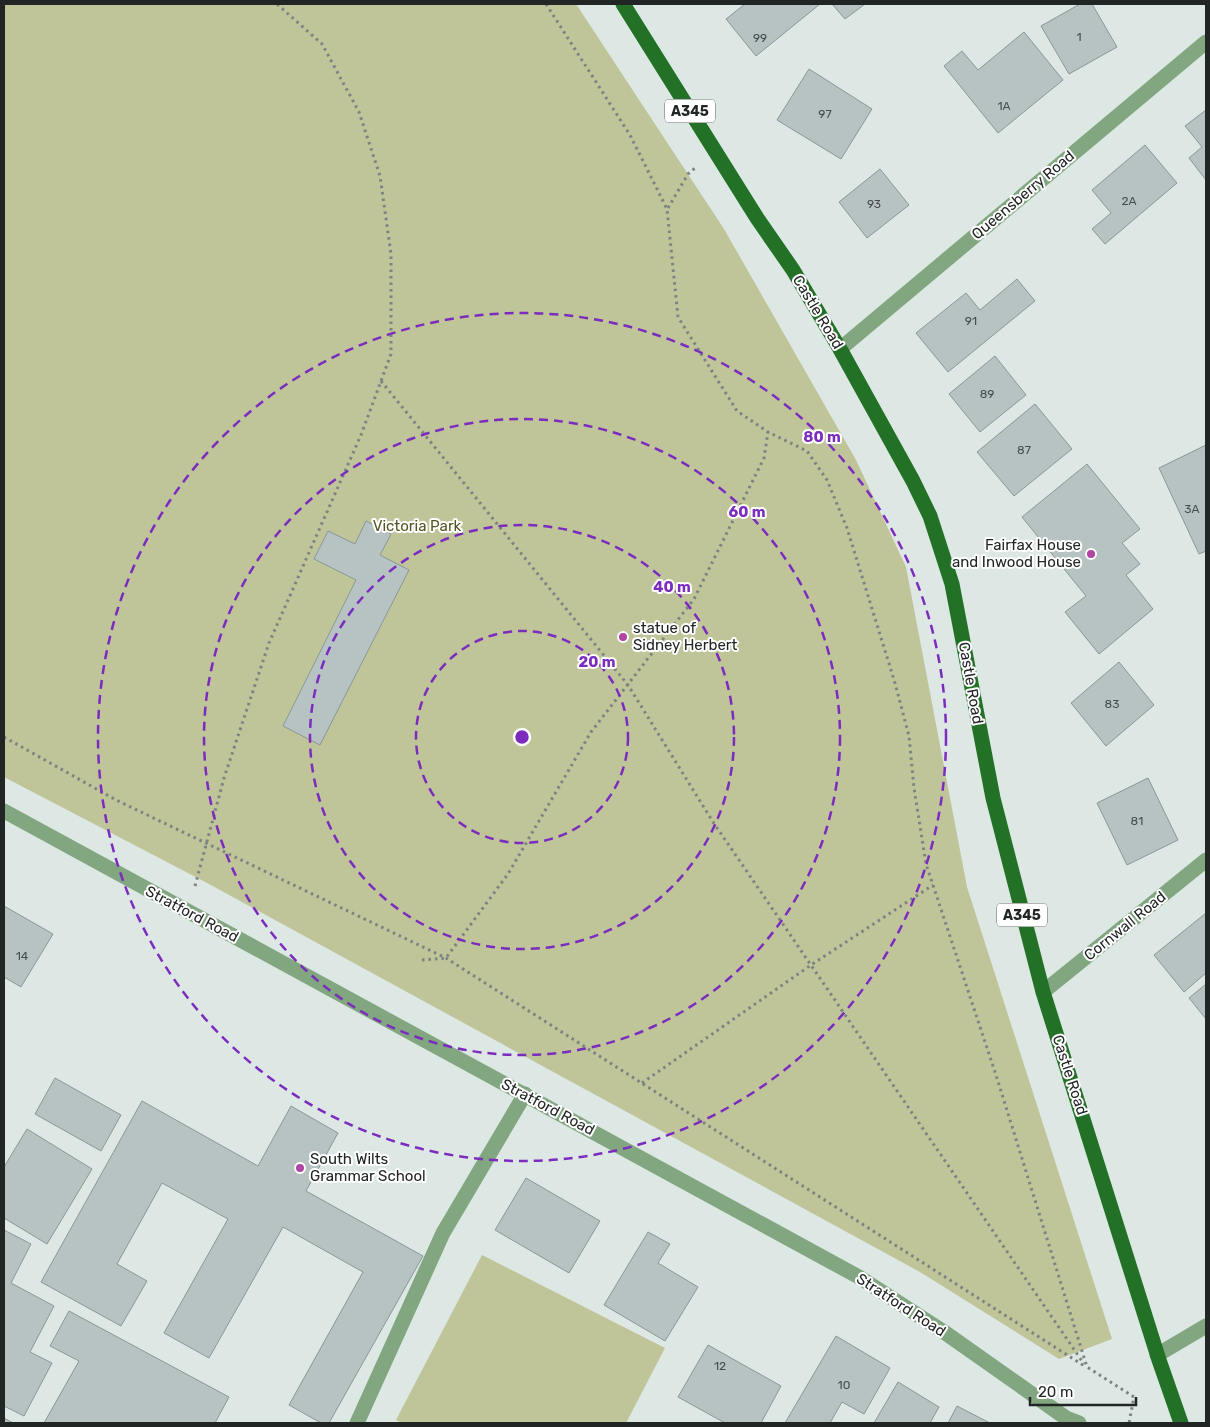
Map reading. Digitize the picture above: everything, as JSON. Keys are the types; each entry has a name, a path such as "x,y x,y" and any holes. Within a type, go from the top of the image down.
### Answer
{"main road":[{"name":"Castle Road","path":"623,4 757,218 794,270 913,480 930,516 944,554 960,622 992,798 1044,992 1157,1355 1181,1423"}],"street":[{"name":"Queensberry Road","path":"840,349 1206,42"},
{"name":"Stratford Road","path":"4,811 858,1277 944,1332 1066,1418 1079,1423"},
{"name":"Cornwall Road","path":"1044,992 1206,860"},
{"path":"357,1423 443,1233 525,1094"},
{"path":"1157,1355 1206,1326"}],"path":[{"path":"188,913 224,778 268,643 361,435 391,354 390,254 380,176 359,112 322,44 277,4"},
{"path":"546,4 630,135 667,208 678,317 737,411 768,432 807,451 827,480 847,528 895,683 909,736 914,788 926,864 996,1075 1086,1367"},
{"path":"667,208 688,174 714,151"},
{"path":"382,381 628,685 713,822 1086,1367"},
{"path":"422,960 446,958 508,874 590,732 694,599 764,458 768,432"},
{"path":"4,737 116,800 446,958 1134,1397 1129,1423"},
{"path":"642,1083 811,965 933,885"}],"green space":[{"name":"Victoria Park","path":"4,4 576,4 724,229 856,460 906,567 967,887 1112,1339 1059,1359 920,1272 209,884 4,777"},
{"path":"482,1255 665,1348 626,1423 402,1423 396,1420"}],"building":[{"path":"745,4 820,4 756,56 726,19"},
{"path":"832,4 865,4 845,19"},
{"path":"1080,4 1092,4 1117,47 1069,74 1041,26"},
{"path":"1024,32 1063,80 998,133 944,66 962,51 978,70"},
{"path":"809,69 872,109 841,159 777,120"},
{"path":"1206,110 1206,180 1189,158 1202,147 1185,126"},
{"path":"1145,145 1177,183 1105,244 1092,229 1111,213 1092,190"},
{"path":"880,169 909,205 867,238 839,202"},
{"path":"1017,279 1035,301 948,372 916,333 966,293 980,310"},
{"path":"995,356 1026,395 980,432 949,394"},
{"path":"1035,404 1072,449 1014,496 977,452"},
{"path":"1206,445 1206,551 1199,554 1159,468"},
{"name":"Fairfax House and Inwood House","path":"1087,464 1140,529 1122,543 1140,564 1126,575 1153,609 1099,654 1065,612 1086,596 1022,517"},
{"path":"366,521 391,534 380,555 409,570 320,745 283,726 356,580 314,559 328,531 355,544"},
{"path":"1119,662 1154,705 1106,746 1071,703"},
{"path":"1148,778 1178,840 1127,865 1097,803"},
{"path":"4,906 53,934 21,987 4,977"},
{"path":"1206,913 1206,973 1184,992 1154,955"},
{"path":"1206,984 1206,1019 1189,998"},
{"path":"55,1078 121,1115 101,1151 35,1114"},
{"path":"142,1101 258,1166 291,1106 338,1133 306,1191 423,1256 329,1423 321,1423 289,1405 363,1272 283,1227 209,1358 164,1333 228,1219 162,1183 117,1264 147,1281 121,1326 41,1282"},
{"path":"27,1129 92,1169 47,1244 4,1218 4,1167"},
{"path":"526,1178 600,1221 569,1273 495,1230"},
{"path":"4,1230 31,1244 11,1283 54,1306 30,1352 52,1363 24,1416 4,1406"},
{"path":"648,1232 670,1244 658,1263 698,1287 665,1341 604,1305"},
{"path":"69,1311 229,1397 215,1423 44,1423 79,1361 50,1346"},
{"path":"836,1336 890,1368 864,1414 842,1402 830,1423 785,1423"},
{"path":"708,1345 781,1386 761,1423 725,1423 678,1397"},
{"path":"898,1382 939,1407 930,1423 874,1423"},
{"path":"957,1406 990,1423 948,1423"},
{"path":"4,1418 13,1423 4,1423"}],"place":[{"name":"Fairfax House and Inwood House","path":"1091,554"},
{"name":"statue of Sidney Herbert","path":"623,637"},
{"name":"South Wilts Grammar School","path":"300,1168"}]}
